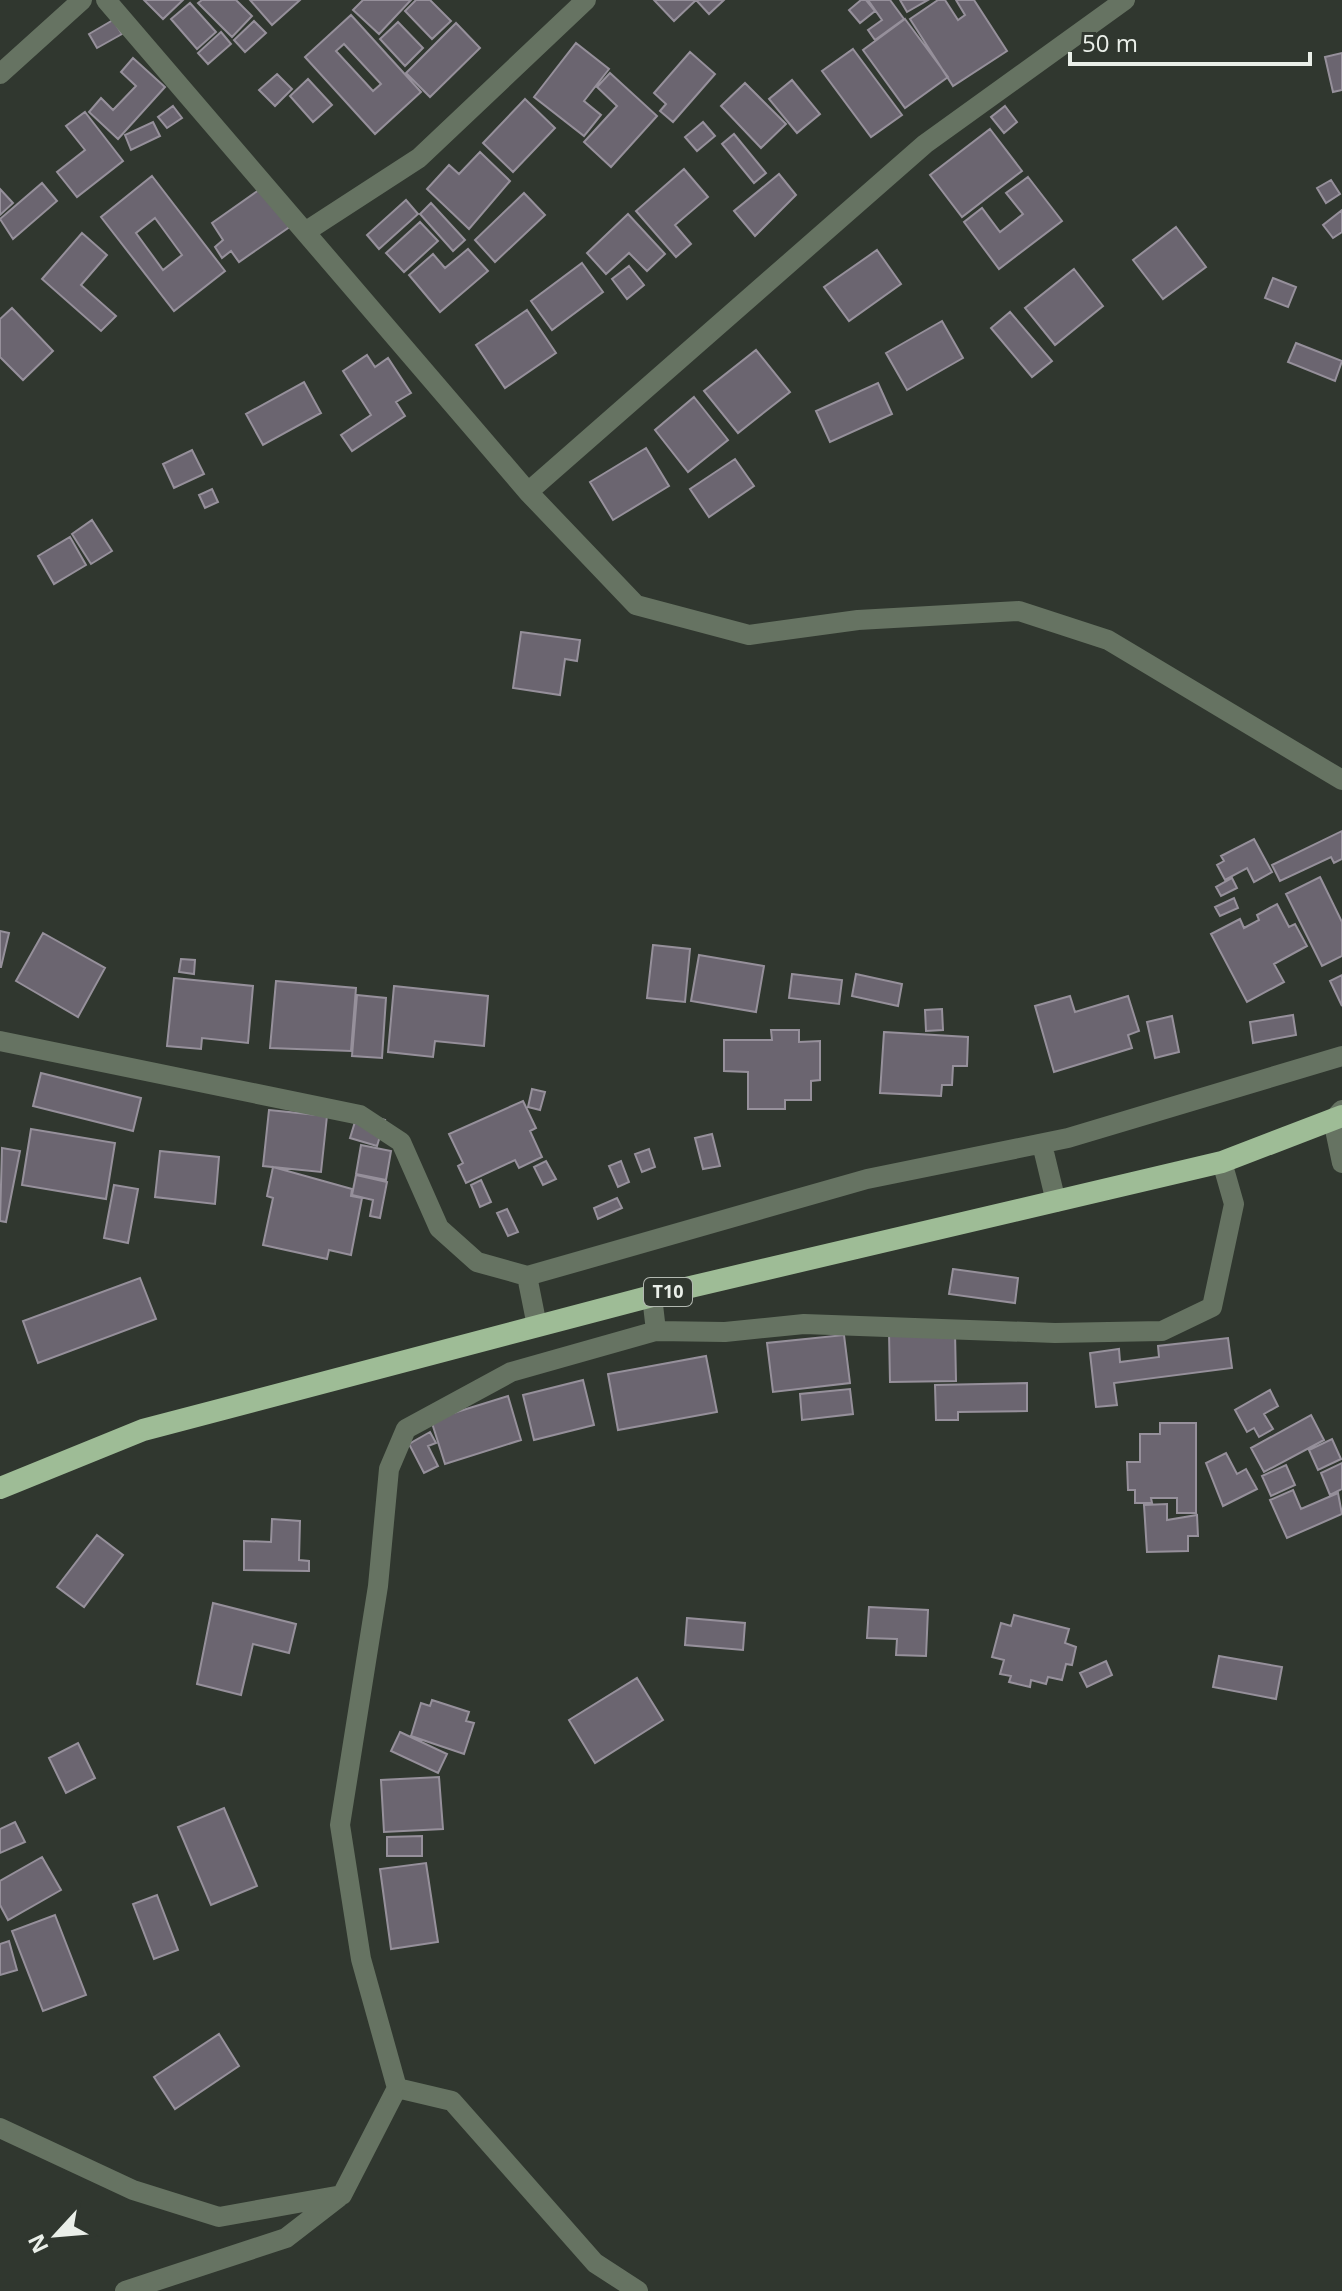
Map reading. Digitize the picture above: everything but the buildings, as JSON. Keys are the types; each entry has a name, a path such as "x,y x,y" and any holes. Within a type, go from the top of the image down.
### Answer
{"highway":[{"name":"T10","path":"0,1488 143,1430 652,1296 1222,1162 1339,1115"}],"street":[{"path":"0,74 82,0"},
{"path":"106,0 528,492 636,605 749,635 858,620 1019,611 1108,640 1342,780"},
{"path":"305,232 419,158 586,0"},
{"path":"528,492 925,144 1125,0"},
{"path":"0,1041 360,1115 401,1142 439,1228 477,1262 527,1276 867,1179 1042,1144 1342,1056"},
{"path":"1339,1115 1342,1163"},
{"path":"1042,1144 1056,1202"},
{"path":"125,2291 286,2238 342,2195 397,2088 361,1959 340,1825 378,1586 389,1469 406,1429 511,1372 656,1331 725,1332 804,1324 1055,1333 1162,1331 1212,1307 1234,1204 1222,1162"},
{"path":"527,1276 537,1326"},
{"path":"652,1296 656,1331"},
{"path":"397,2088 452,2101 595,2263 638,2291"},
{"path":"0,2128 133,2190 219,2217 342,2195"}]}
